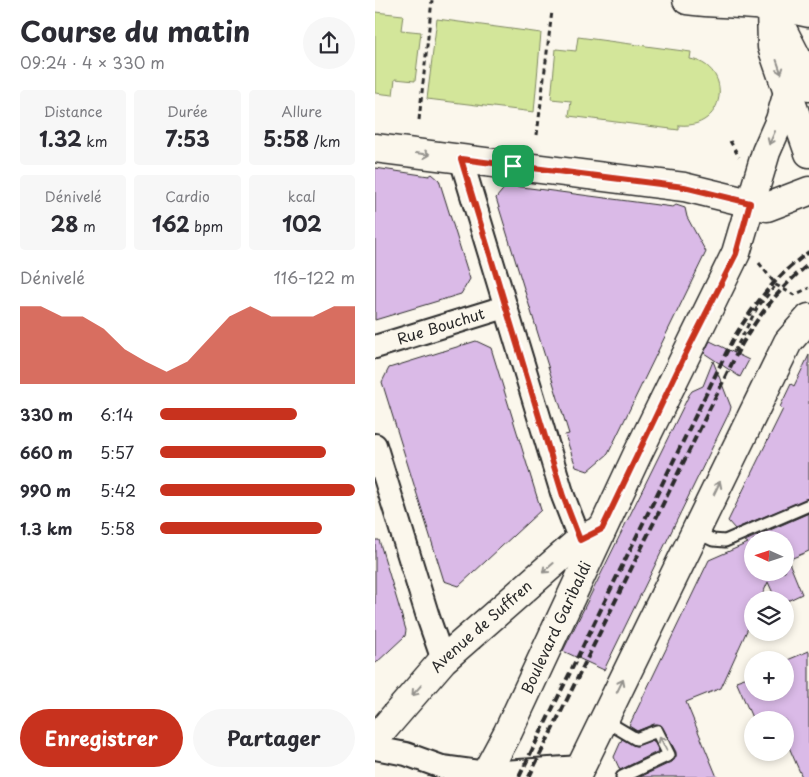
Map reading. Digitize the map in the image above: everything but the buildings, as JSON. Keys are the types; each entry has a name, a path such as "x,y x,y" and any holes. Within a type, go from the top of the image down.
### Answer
{"main road":[{"path":"687,0 717,4 769,3 809,13"},
{"path":"769,3 772,47 798,90 809,153"},
{"name":"Boulevard Garibaldi","path":"485,775 508,732 591,534 736,254 765,152 780,120 798,90"},
{"path":"375,148 684,187 767,207 809,191"},
{"path":"578,772 788,342 809,318"},
{"name":"Avenue de Suffren","path":"375,739 443,660 591,534"}],"street":[{"path":"461,159 563,496 591,534"},
{"name":"Rue Bouchut","path":"375,347 505,307"},
{"path":"375,446 443,660"},
{"path":"375,748 406,754 442,767 485,775 578,772"}],"lane":[{"path":"695,532 713,540 725,541 809,505"},
{"path":"604,720 636,739 657,731 669,755 621,777"}],"path":[{"path":"419,120 432,0"},
{"path":"537,135 552,11"},
{"path":"730,141 739,157"},
{"path":"754,258 777,285 794,295 809,288"},
{"path":"734,352 757,308 777,285"}],"green space":[{"path":"375,12 403,15 401,30 421,32 415,81 395,79 393,95 375,93"},
{"path":"437,19 541,33 534,112 427,99"},
{"path":"578,37 691,52 690,59 704,64 714,73 719,84 719,96 715,108 707,118 695,124 679,125 679,130 569,116 571,101 551,99 556,49 576,51"}],"railway":[{"path":"519,777 732,341 748,316 775,281 809,252"},
{"path":"529,777 739,349 770,303 809,264"}],"route":[{"path":"461,159 513,166 697,189 750,203 736,254 685,355 602,529 580,540 563,496 461,159"}]}
